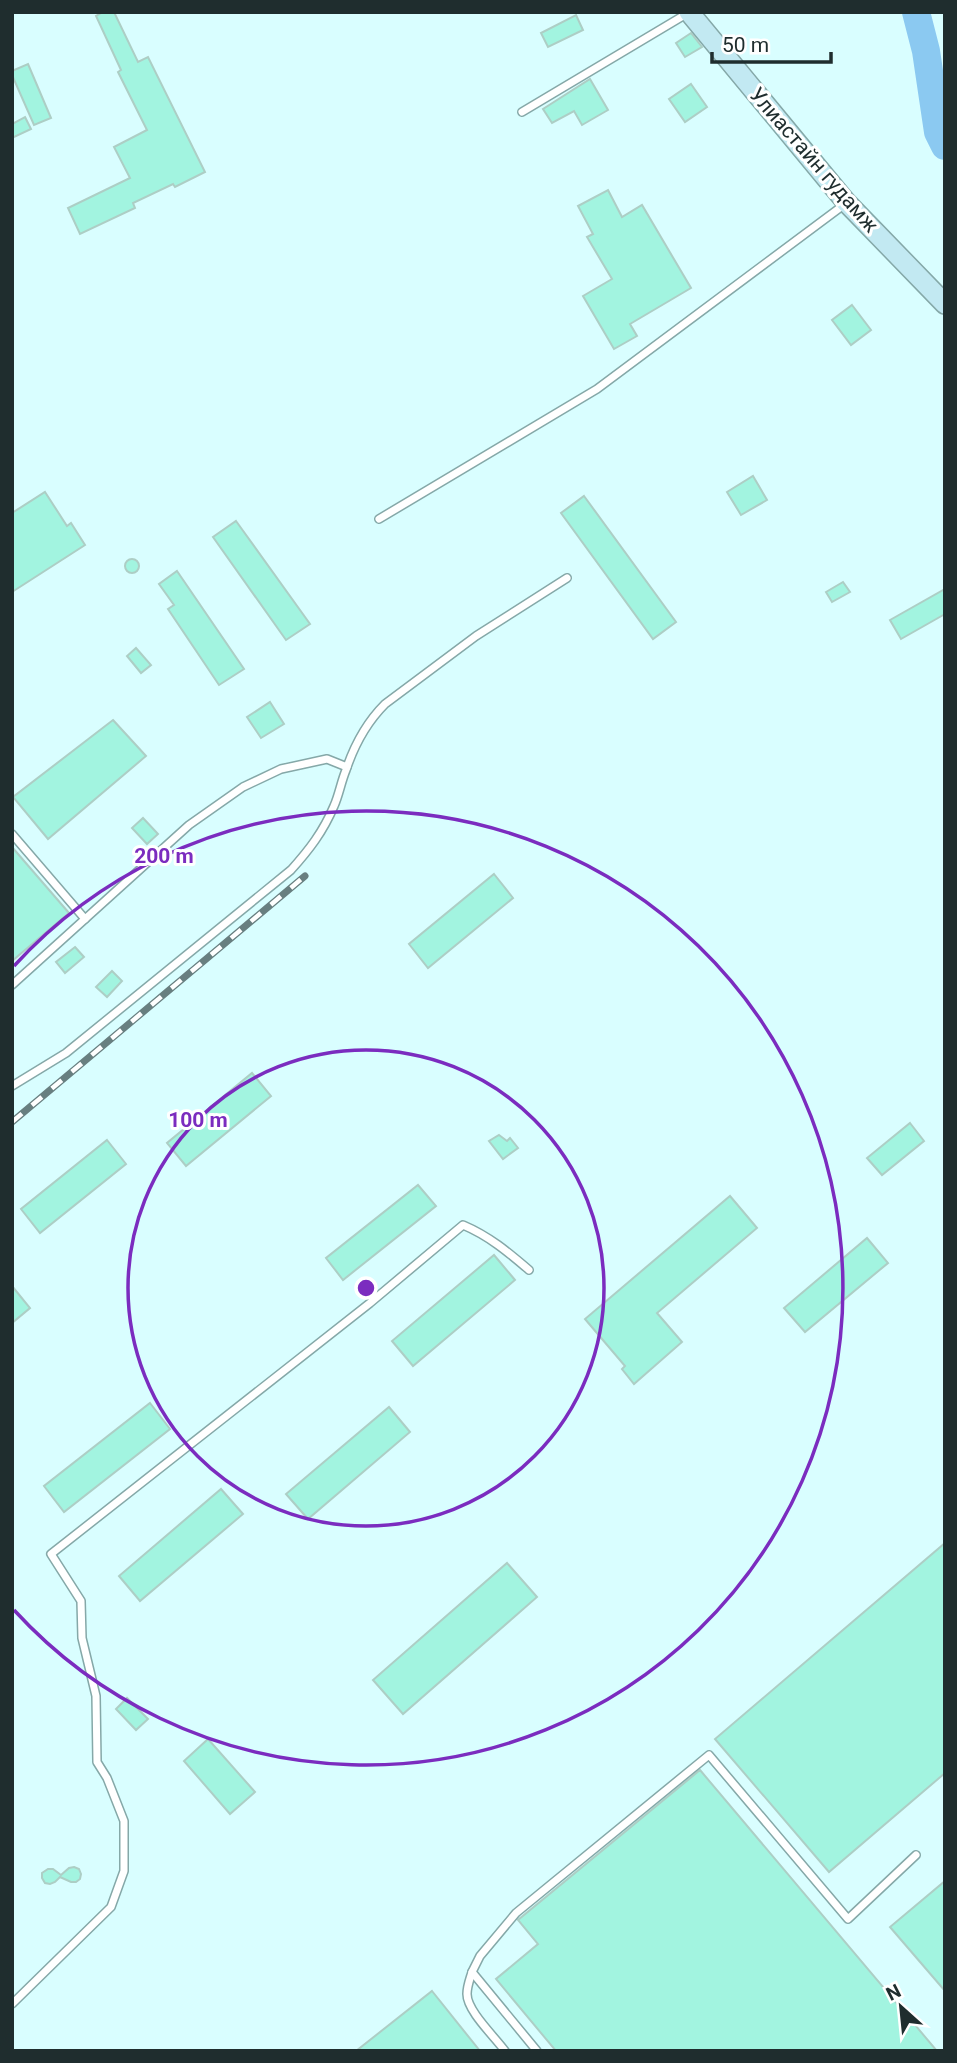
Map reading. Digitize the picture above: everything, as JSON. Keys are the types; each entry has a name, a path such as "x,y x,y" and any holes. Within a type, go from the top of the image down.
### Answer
{"main road":[{"name":"Улиастайн гудамж","path":"688,12 846,202 945,304"}],"lane":[{"path":"522,112 688,12"},
{"path":"379,519 597,389 846,202"},
{"path":"12,1086 66,1053 291,870 315,842 334,806 346,767 364,731 385,704 476,636 567,578"},
{"path":"12,985 190,825 243,787 281,769 327,760 346,767"},
{"path":"12,834 85,919"},
{"path":"12,2004 111,1907 124,1871 124,1821 107,1778 97,1762 96,1696 82,1638 81,1601 51,1554 370,1303 463,1225 498,1243 528,1270"},
{"path":"505,2051 467,1999 472,1972 480,1956 516,1913 709,1755 848,1919 916,1854"},
{"path":"472,1972 537,2051"}],"building":[{"path":"103,12 114,12 138,62 148,57 205,172 133,203 135,208 80,234 68,208 130,178 114,147 147,130 118,72 121,70 96,16"},
{"path":"576,15 583,30 548,47 541,33"},
{"path":"691,33 702,47 685,57 676,43"},
{"path":"28,64 51,118 34,125 12,75 12,71"},
{"path":"590,79 608,110 582,125 574,111 552,123 543,109"},
{"path":"691,84 707,107 685,122 669,99"},
{"path":"25,117 31,129 12,138 12,124"},
{"path":"608,190 622,217 642,205 691,288 630,324 637,336 614,349 583,296 612,279 587,237 593,234 578,206"},
{"path":"852,305 871,330 851,345 832,320"},
{"path":"753,476 767,500 741,515 727,492"},
{"path":"45,492 67,526 71,523 85,545 12,592 12,513"},
{"path":"584,496 676,622 653,639 561,513"},
{"path":"236,521 310,624 286,640 213,537"},
{"path":"129,559 135,559 139,566 135,573 129,573 125,569 125,563"},
{"path":"177,571 244,669 219,685 168,609 174,605 159,584"},
{"path":"843,582 850,592 832,602 826,592"},
{"path":"945,589 945,614 901,639 890,620"},
{"path":"136,648 151,665 141,673 127,656"},
{"path":"270,702 284,724 261,738 247,717"},
{"path":"113,720 146,756 48,839 13,797"},
{"path":"143,818 158,834 147,844 132,828"},
{"path":"12,847 69,913 12,961"},
{"path":"494,874 513,898 428,968 409,944"},
{"path":"75,947 84,957 65,973 56,962"},
{"path":"112,971 122,981 107,997 96,987"},
{"path":"252,1073 271,1096 186,1166 167,1143"},
{"path":"910,1123 924,1141 882,1175 867,1158"},
{"path":"499,1135 507,1141 510,1138 518,1148 503,1159 489,1141"},
{"path":"107,1140 126,1164 40,1233 21,1209"},
{"path":"418,1185 436,1206 343,1280 326,1258"},
{"path":"730,1196 757,1228 657,1313 682,1342 634,1384 622,1369 625,1366 585,1319"},
{"path":"867,1238 888,1263 805,1332 784,1308"},
{"path":"494,1255 515,1280 413,1366 392,1341"},
{"path":"12,1286 30,1308 12,1323"},
{"path":"150,1403 170,1429 64,1512 44,1486"},
{"path":"389,1407 410,1432 308,1519 286,1494"},
{"path":"221,1489 243,1514 140,1601 119,1576"},
{"path":"945,1543 945,1773 829,1872 715,1739"},
{"path":"507,1563 537,1597 403,1714 373,1680"},
{"path":"127,1698 148,1719 136,1730 116,1709"},
{"path":"208,1739 255,1792 230,1814 184,1761"},
{"path":"700,1770 937,2051 556,2051 496,1979 538,1944 518,1920"},
{"path":"74,1867 79,1869 81,1874 76,1882 60,1877 50,1884 45,1883 42,1878 42,1873 48,1869 61,1875"},
{"path":"945,1881 945,1991 890,1927"},
{"path":"432,1991 480,2051 356,2051"}],"waterway":[{"path":"916,12 926,51 938,132 945,146"}],"railway":[{"path":"12,1122 305,876"}]}
